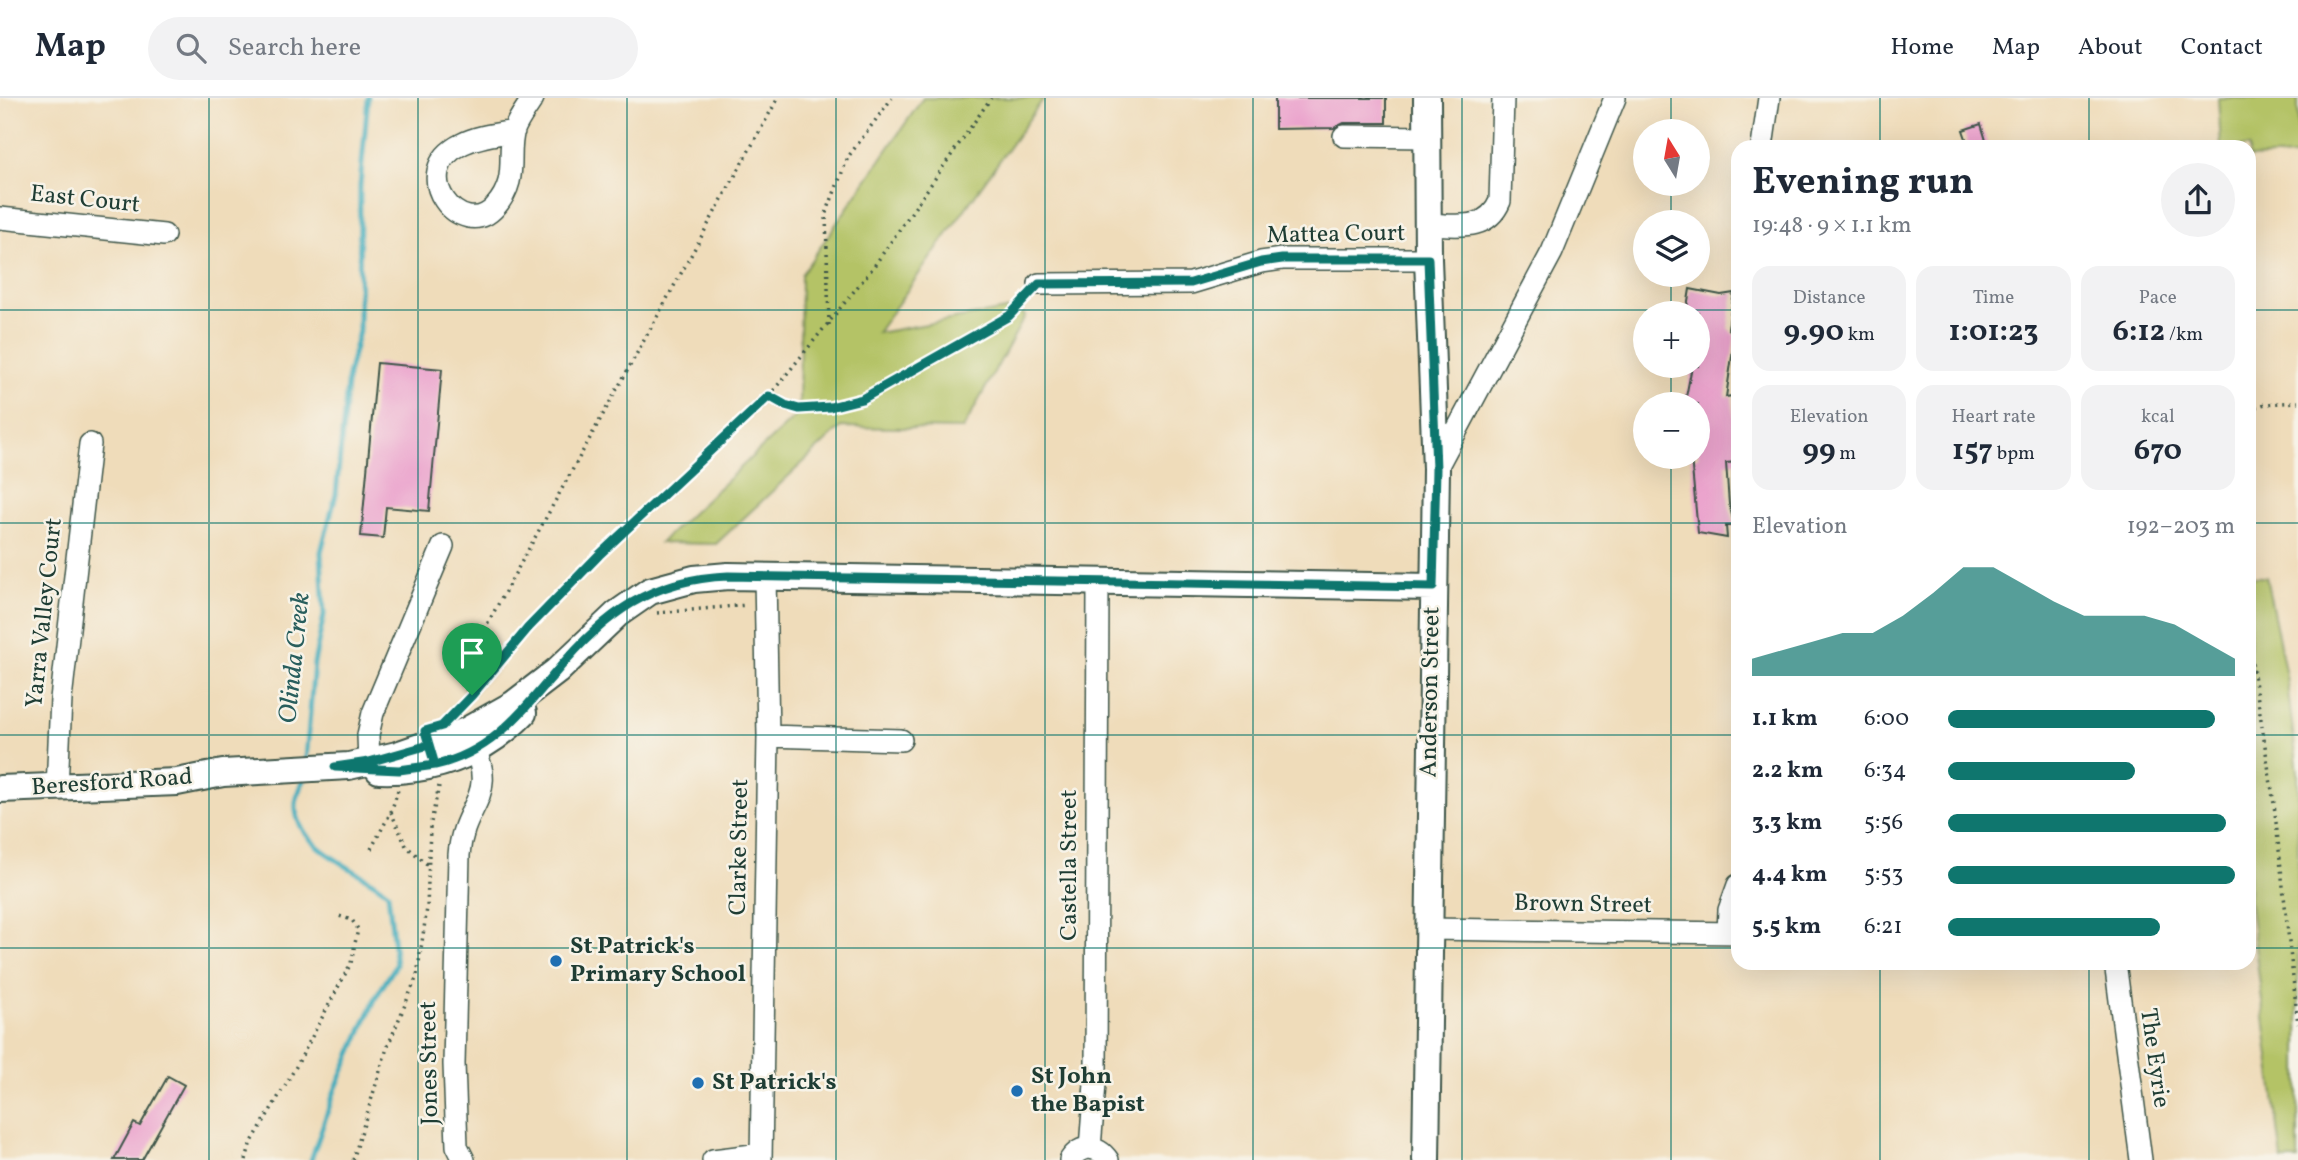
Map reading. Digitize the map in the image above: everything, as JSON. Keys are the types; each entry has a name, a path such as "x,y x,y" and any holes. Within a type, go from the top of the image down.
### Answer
{"main road":[{"name":"Anderson Street","path":"1426,1160 1427,929 1436,469 1428,259 1427,98"},
{"name":"Beresford Road","path":"0,773 57,779 177,782 223,773 335,767 369,762 522,715 557,671 617,614 650,591 694,579 765,577 1433,587"},
{"name":"Beresford Road","path":"335,767 399,770 435,765 466,731"},
{"name":"Beresford Road","path":"0,789 57,779"}],"street":[{"path":"514,131 533,98"},
{"path":"1429,224 1480,224 1496,211 1500,201 1503,98"},
{"path":"1436,469 1552,252 1615,98"},
{"path":"1763,140 1769,98"},
{"path":"1345,136 1427,137"},
{"name":"East Court","path":"0,218 164,235"},
{"name":"Mattea Court","path":"1039,284 1191,283 1261,262 1282,259 1428,259"},
{"name":"Yarra Valley Court","path":"57,779 61,699 90,444"},
{"path":"369,762 369,734 373,713 443,546"},
{"name":"Clarke Street","path":"761,1157 768,736 765,577"},
{"name":"Castella Street","path":"1090,1157 1096,1071 1098,583"},
{"name":"Jones Street","path":"464,1160 457,1146 456,1108 455,972 458,963 459,849 484,783 466,731"},
{"path":"768,736 901,740"},
{"path":"1731,904 1731,922"},
{"name":"Brown Street","path":"1427,929 1731,933"},
{"name":"The Eyrie","path":"2116,970 2141,1160"},
{"path":"713,1160 761,1157"}],"path":[{"path":"472,695 458,680 462,669 778,98"},
{"path":"829,326 826,214 848,156 892,98"},
{"path":"466,731 472,695 528,628 599,555 769,396 829,326 991,98"},
{"path":"769,396 799,409 830,407 862,399 1009,316 1039,284"},
{"path":"2256,407 2298,402"},
{"path":"2256,687 2274,804 2298,1024"},
{"path":"353,1160 387,1048 417,976 426,919 430,828 440,782 435,765"},
{"path":"371,849 391,812 399,788"},
{"path":"391,812 406,846 428,865"},
{"path":"246,1160 250,1145 298,1065 351,963 358,929 352,920 340,916"}],"green space":[{"path":"923,98 1044,98 877,333 1016,308 1025,316 963,429 841,427 716,544 660,543 799,413 801,275"},
{"path":"2218,98 2298,98 2298,156 2256,158 2256,140 2221,140"},
{"path":"2256,577 2266,577 2286,675 2298,773 2298,1160 2282,1160 2256,954"}],"building":[{"path":"1275,98 1386,98 1386,123 1344,123 1334,128 1275,129"},
{"path":"1981,124 1986,140 1967,140 1963,130"},
{"path":"1690,289 1721,295 1731,293 1728,328 1731,331 1731,363 1726,397 1731,396 1731,463 1726,463 1731,526 1726,526 1727,538 1698,533 1692,469 1710,469 1710,392 1687,392 1690,378 1710,378 1710,301 1688,301"},
{"path":"377,363 442,369 429,511 386,507 383,538 361,536"},
{"path":"168,1076 184,1085 142,1160 114,1160 134,1123 140,1126"}],"waterway":[{"name":"Olinda Creek","path":"306,761 314,663 324,615 321,552 336,494 348,375 359,331 360,186 368,98"},
{"name":"Olinda Creek","path":"304,778 296,804 298,820 305,833 331,856 388,893 396,965 376,997 335,1090 311,1160"}],"place":[{"name":"St Patrick's Primary School","path":"556,961"},
{"name":"St Patrick's","path":"698,1083"},
{"name":"St John the Bapist","path":"1017,1091"}],"route":[{"path":"472,695 442,726 425,731 435,765 399,770 335,767 369,762 429,745 435,765 465,756 492,740 522,715 557,671 599,629 631,603 650,591 694,579 728,576 1433,587 1436,469 1428,259 1282,259 1251,264 1191,283 1039,284 1009,316 902,379 862,399 830,407 799,409 791,408 769,396 599,555 528,628 472,695"}]}
